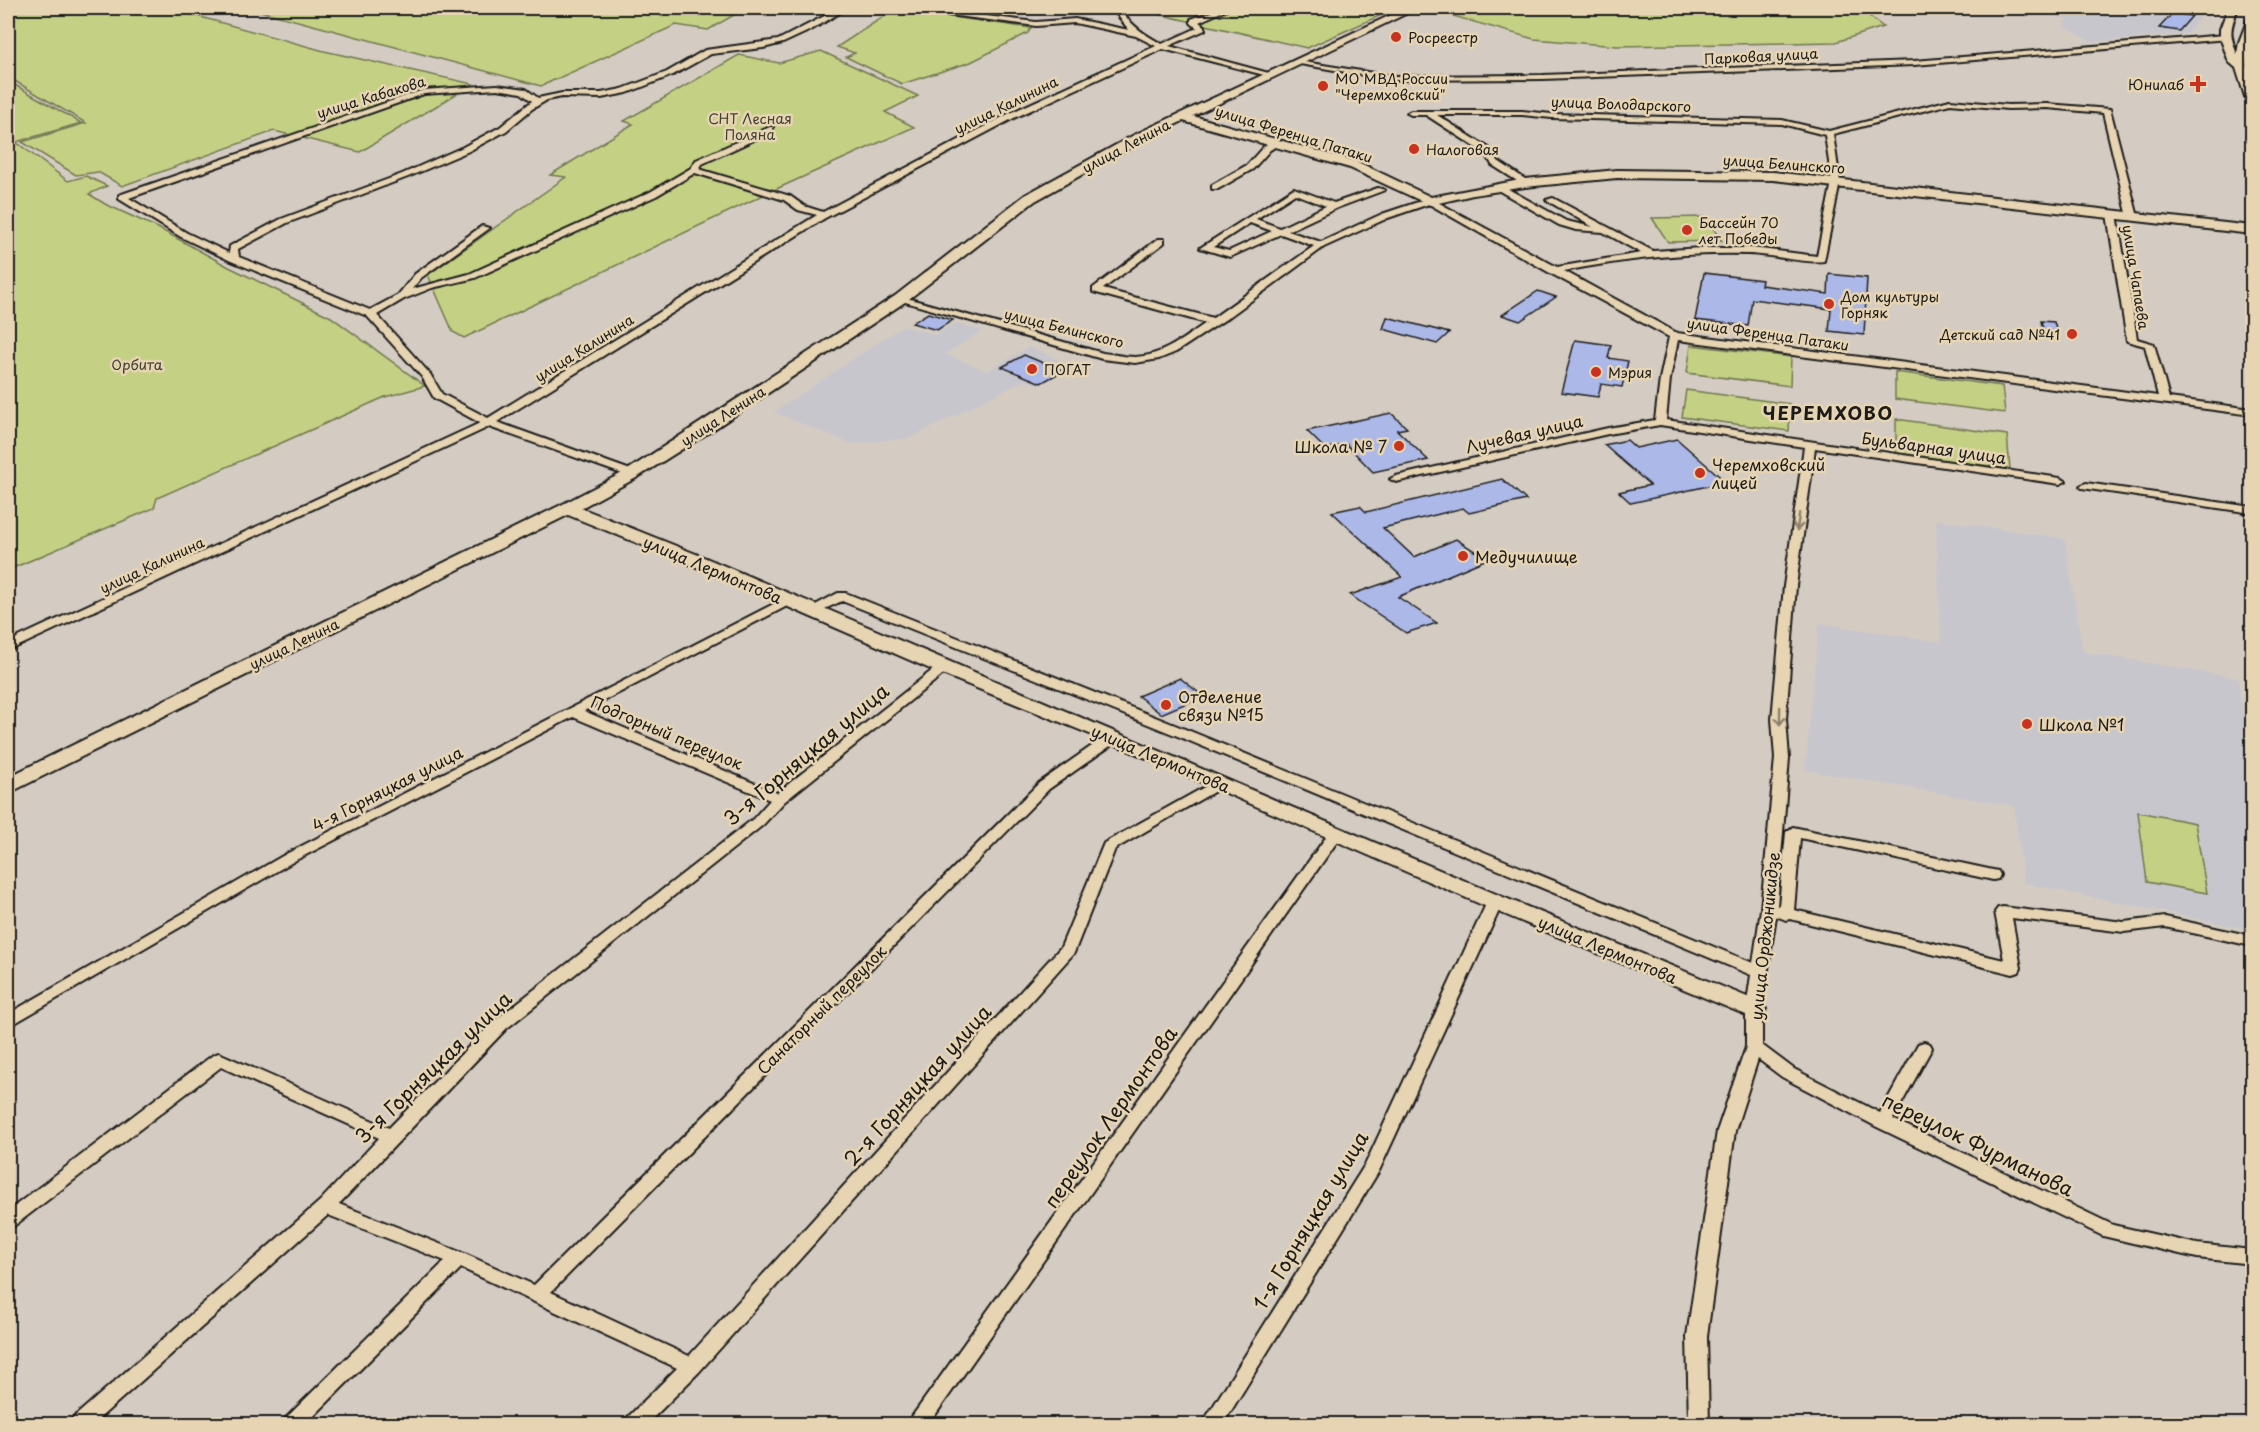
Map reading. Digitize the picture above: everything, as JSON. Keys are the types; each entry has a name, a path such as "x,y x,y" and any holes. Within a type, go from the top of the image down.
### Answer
{"main road":[{"name":"улица Ленина","path":"8,785 567,509 632,474 900,299 1030,198 1182,117 1413,8"},
{"path":"2233,8 2225,29 2225,38 2235,62 2241,66"},
{"path":"2253,21 2244,42 2241,66 2253,100"},
{"name":"улица Ференца Патаки","path":"1182,117 1279,142 1354,165 1430,201"},
{"name":"улица Белинского","path":"1430,201 1525,183 1617,174 1773,176 2253,230"},
{"name":"улица Лермонтова","path":"567,509 789,600 944,668 1222,783 1495,902 1754,1009"}],"street":[{"path":"632,474 488,423 438,396 426,376 371,314 234,259 233,249 248,238 309,210 375,187 459,152 497,133 518,119 523,109 536,101 555,96 599,96 618,93 676,71 706,52 722,48 764,45 790,38 844,8"},
{"path":"909,8 1036,24 1075,21 1138,34"},
{"path":"1116,8 1127,24 1138,34 1161,46 1272,75"},
{"name":"улица Калинина","path":"8,647 488,423 825,215 1011,116 1202,28 1194,21 1227,8"},
{"name":"Парковая улица","path":"1298,63 1392,78 1543,77 1914,63 2225,38"},
{"name":"улица Кабакова","path":"234,259 184,235 122,197 423,92 497,87 523,91 536,101"},
{"name":"улица Чапаева","path":"1829,133 1950,102 2107,111 2133,217"},
{"name":"улица Володарского","path":"1411,113 1522,113 1552,116 1782,122 1829,133"},
{"path":"1428,113 1489,152 1495,163 1525,183"},
{"path":"371,314 400,297 429,286 472,276 653,194 694,170 699,162 771,129"},
{"path":"1553,271 1601,260 1649,253 1754,251 1821,259 1836,182 1829,133"},
{"path":"1215,187 1250,166 1267,148 1279,142"},
{"path":"694,170 787,198 801,208 825,215"},
{"path":"1499,187 1563,225 1591,231 1605,229"},
{"path":"1334,206 1294,191 1205,248 1230,254 1334,206 1381,190"},
{"path":"1550,200 1649,253"},
{"name":"улица Белинского","path":"900,299 1102,356 1135,360 1155,357 1172,350 1215,322 1321,245 1385,216 1430,201"},
{"name":"улица Ференца Патаки","path":"1430,201 1674,336 2253,412"},
{"name":"улица Чапаева","path":"2112,214 2132,341 2149,344 2164,400"},
{"path":"1249,220 1321,245"},
{"path":"400,297 418,276 485,228"},
{"path":"1161,241 1096,290 1215,322"},
{"path":"1660,422 1665,379 1674,336"},
{"name":"Бульварная улица","path":"1660,422 1810,443 1874,456 2060,481"},
{"name":"Лучевая улица","path":"1396,479 1608,430 1660,422"},
{"name":"улица Орджоникидзе","path":"1699,1425 1697,1336 1722,1154 1726,1131 1754,1047 1754,1009 1768,909 1782,758 1779,719 1790,586 1810,443"},
{"path":"2086,486 2253,510"},
{"path":"812,610 842,596 1185,734 1759,972"},
{"name":"4-я Горняцкая улица","path":"8,1021 291,857 789,600"},
{"name":"3-я Горняцкая улица","path":"80,1425 326,1206 500,1025 758,822 779,799 944,668"},
{"name":"Подгорный переулок","path":"574,712 779,799"},
{"name":"Санаторный переулок","path":"537,1294 1044,786 1114,737"},
{"name":"2-я Горняцкая улица","path":"634,1425 692,1366 1068,949 1108,846 1222,783"},
{"path":"1786,915 1792,832 1993,875"},
{"name":"переулок Лермонтова","path":"918,1425 1336,834"},
{"name":"1-я Горняцкая улица","path":"1212,1425 1373,1166 1495,902"},
{"path":"1768,909 2013,968 2003,912 2124,927 2164,922 2253,941"},
{"name":"переулок Фурманова","path":"1754,1047 1788,1072 1883,1122 2109,1231 2197,1251 2253,1257"},
{"path":"1883,1122 1924,1048"},
{"path":"8,1221 219,1059 391,1136"},
{"path":"326,1206 459,1259 692,1366"},
{"path":"293,1425 459,1259"}],"shaded area":[{"path":"2023,8 2154,8 2201,16 2187,34 2091,42 2063,25 2068,19 2020,11"},
{"path":"955,323 982,331 945,354 987,371 1029,347 1074,366 1040,385 1025,380 910,438 851,444 774,412 903,326 935,335"},
{"name":"Школа №1","path":"1936,519 2065,539 2083,652 2238,678 2252,773 2252,930 2024,883 2014,806 1805,770 1819,623 1941,642"}],"green space":[{"path":"8,8 168,8 324,51 473,84 360,152 274,131 122,186 98,172 76,175 22,142 86,123 8,77"},
{"path":"249,8 746,8 708,30 676,25 541,86"},
{"path":"1131,8 1397,8 1307,48"},
{"path":"1449,8 1859,8 1883,27 1836,42 1617,46 1534,39 1439,12"},
{"path":"895,9 1031,28 1028,33 971,62 902,84 846,57 855,53 837,47"},
{"name":"СНТ Лесная Поляна","path":"821,51 918,96 885,112 914,127 774,190 464,338 453,332 428,275 566,177 550,175 633,124 624,121 739,55 779,63"},
{"name":"Орбита","path":"8,81 81,123 16,142 68,181 86,176 107,186 89,194 331,317 425,386 385,397 157,498 154,508 8,570"},
{"name":"Бассейн 70 лет Победы","path":"1705,217 1722,241 1668,242 1652,218"},
{"path":"1691,345 1791,357 1790,386 1687,373"},
{"path":"1895,372 2002,386 2005,413 1895,399"},
{"path":"1686,390 1790,404 1789,431 1682,417"},
{"path":"1896,419 2007,435 2010,469 1896,453"},
{"path":"2138,812 2195,823 2207,893 2147,882"}],"building":[{"path":"2173,13 2192,16 2179,31 2159,28"},
{"name":"Дом культуры Горняк","path":"1704,273 1762,280 1761,285 1828,294 1829,274 1867,278 1864,335 1829,331 1831,309 1752,299 1748,326 1695,320"},
{"path":"1538,291 1556,297 1520,321 1502,315"},
{"path":"928,313 953,320 937,330 912,323"},
{"path":"1387,317 1449,333 1437,344 1383,329"},
{"path":"2041,321 2054,322 2059,339 2045,338"},
{"name":"Мэрия","path":"1575,340 1611,345 1608,358 1628,361 1622,387 1601,384 1598,397 1561,392"},
{"name":"ПОГАТ","path":"1024,355 1063,371 1041,383 1002,367"},
{"name":"Школа № 7","path":"1391,413 1407,428 1397,430 1428,460 1373,472 1346,444 1325,449 1307,431"},
{"name":"Черемховский лицей","path":"1677,439 1726,482 1631,503 1619,492 1650,485 1604,445 1627,440 1636,448"},
{"name":"Медучилище","path":"1502,479 1526,500 1469,513 1463,508 1383,528 1414,557 1456,539 1487,559 1398,597 1437,623 1406,633 1350,595 1402,577 1332,512 1360,506 1366,512"},
{"name":"Отделение связи №15","path":"1180,678 1203,696 1161,714 1138,696"}],"place":[{"name":"Росреестр","path":"1396,37"},
{"name":"Юнилаб","path":"2198,84"},
{"name":"МО МВД России \"Черемховский\"","path":"1323,86"},
{"name":"Налоговая","path":"1414,149"},
{"name":"Бассейн 70 лет Победы","path":"1687,230"},
{"name":"Дом культуры Горняк","path":"1829,304"},
{"name":"Детский сад №41","path":"2072,334"},
{"name":"ПОГАТ","path":"1032,369"},
{"name":"Мэрия","path":"1596,372"},
{"name":"Школа № 7","path":"1399,446"},
{"name":"Черемховский лицей","path":"1700,473"},
{"name":"Медучилище","path":"1463,556"},
{"name":"Отделение связи №15","path":"1166,705"},
{"name":"Школа №1","path":"2027,724"}],"district":[{"name":"ЧЕРЕМХОВО","path":"1828,412"}]}
